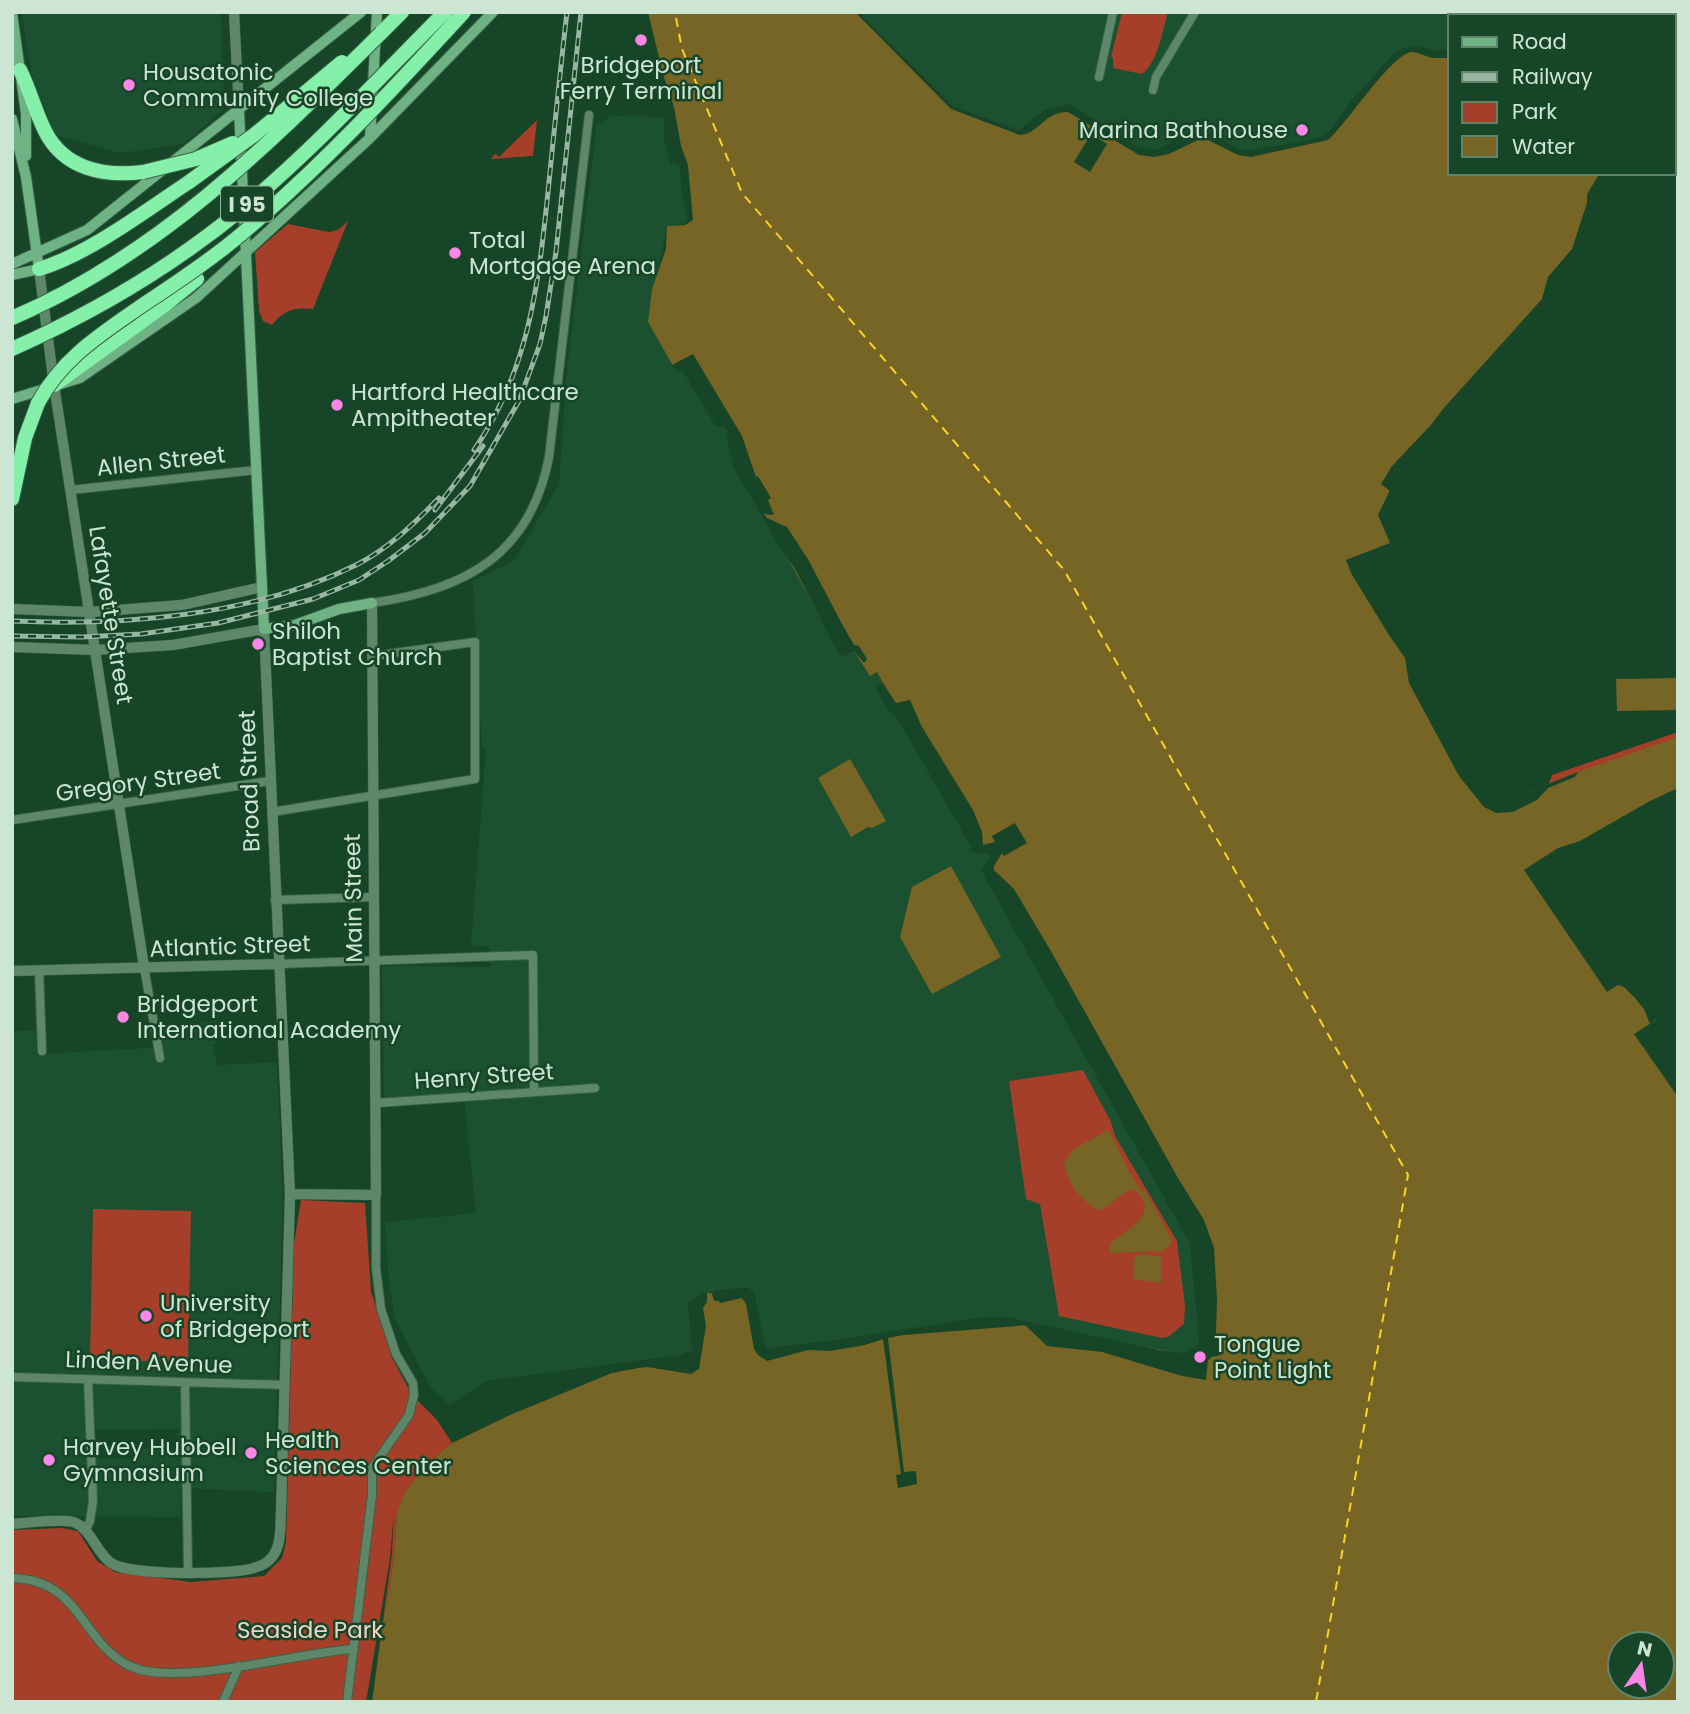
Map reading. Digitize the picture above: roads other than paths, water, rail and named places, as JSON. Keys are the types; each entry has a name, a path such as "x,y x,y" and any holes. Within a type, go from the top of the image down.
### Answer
{"highway":[{"name":"I 95","path":"12,318 81,284 202,202 249,162 402,12"},
{"name":"I 95","path":"12,349 119,295 220,226 289,167 445,12"},
{"path":"54,385 166,305 197,279 366,117 464,12"},
{"path":"39,269 86,247 189,182 247,141 325,75 381,33"},
{"path":"20,70 53,143 80,166 103,173 143,172 184,163 250,134 284,110"},
{"path":"12,499 25,438 38,403 58,372 82,348 220,251 278,202"},
{"path":"12,308 150,239"}],"main road":[{"path":"12,264 87,230 361,12"},
{"path":"370,138 377,12"},
{"path":"12,399 80,378 196,298 370,138 493,12"},
{"name":"Lafayette Street","path":"12,13 26,114 26,177"},
{"name":"Broad Street","path":"239,110 264,629"},
{"name":"Lafayette Street","path":"12,117 26,177 39,269"},
{"path":"12,275 39,269"},
{"path":"264,629 295,625 339,609 372,603"}],"street":[{"name":"Broad Street","path":"234,12 239,110"},
{"path":"1099,77 1114,12"},
{"path":"1153,90 1156,77 1195,12"},
{"path":"12,117 26,114"},
{"path":"372,603 435,590 483,568 512,539 536,503 549,457 589,115"},
{"name":"Lafayette Street","path":"39,269 54,385 160,1058"},
{"name":"Allen Street","path":"71,490 256,470"},
{"path":"12,609 89,612 182,605 262,587"},
{"name":"Main Street","path":"354,1649 372,1495 372,1468 409,1415 414,1395 413,1383 396,1353 381,1309 376,1268 372,603"},
{"name":"Broad Street","path":"188,1572 253,1569 266,1564 278,1548 290,1194 264,629"},
{"path":"12,647 95,650 173,645 264,629"},
{"path":"272,812 475,779 475,642 373,656"},
{"name":"Gregory Street","path":"12,820 270,781"},
{"path":"275,901 374,897"},
{"name":"Atlantic Street","path":"12,971 533,955 534,1091"},
{"path":"39,970 42,1051"},
{"name":"Henry Street","path":"377,1102 595,1088"},
{"path":"290,1194 376,1195"},
{"name":"Linden Avenue","path":"12,1377 284,1385"},
{"path":"85,1531 90,1521 93,1501 89,1380"},
{"path":"12,1524 67,1521 77,1523 112,1564 133,1569 188,1572 185,1383"},
{"path":"12,1578 29,1578 46,1584 71,1602 104,1645 121,1661 151,1672 174,1673 239,1666 354,1649 347,1702"},
{"path":"223,1702 239,1666"}],"water":[{"path":"648,12 855,12 951,109 1020,135 1033,131 1053,115 1068,112 1139,155 1154,157 1169,154 1198,140 1208,140 1238,155 1251,157 1328,140 1381,76 1403,55 1415,52 1433,58 1448,58 1448,175 1606,175 1587,204 1578,244 1554,276 1543,300 1400,469 1378,515 1390,543 1346,560 1351,573 1389,635 1397,636 1414,678 1483,796 1500,803 1678,737 1678,788 1580,841 1558,848 1524,870 1607,992 1626,980 1656,1020 1634,1034 1678,1097 1678,1702 369,1702 394,1559 397,1512 405,1492 429,1462 452,1443 510,1415 612,1373 696,1354 693,1335 707,1293 713,1295 749,1292 761,1347 767,1351 879,1337 1029,1325 1188,1355 1202,1342 1194,1243 984,869 994,858 992,850 978,850 878,686 883,683 877,672 870,676 854,651 842,657 737,466 730,433 685,369 673,366 648,322 652,289 666,249 667,226 687,224 690,218 681,164 675,163 668,122 674,107"},
{"path":"1678,678 1678,710 1617,711 1616,679"},
{"path":"850,759 886,821 851,837 818,778"},
{"path":"951,866 1001,957 932,994 900,937 912,887"},
{"path":"1108,1130 1132,1177 1142,1191 1145,1191 1172,1240 1170,1246 1162,1251 1110,1253 1110,1244 1139,1220 1145,1206 1142,1198 1134,1189 1097,1210 1085,1201 1068,1178 1064,1163 1074,1149"},
{"path":"1141,1254 1162,1257 1161,1283 1134,1279 1134,1258"}],"railway":[{"path":"474,450 493,420 507,389 528,327 540,261 567,12"},
{"path":"12,636 141,634 218,623 313,599 359,580 388,561 425,533 470,486 519,401 540,344 556,252 581,12"},
{"path":"435,510 483,446"},
{"path":"12,621 99,622 143,619 188,614 275,596 317,582 368,559 400,535 439,498"}],"place":[{"name":"Bridgeport Ferry Terminal","path":"641,40"},
{"name":"Housatonic Community College","path":"129,85"},
{"name":"Marina Bathhouse","path":"1302,130"},
{"name":"Total Mortgage Arena","path":"455,253"},
{"name":"Hartford Healthcare Ampitheater","path":"337,405"},
{"name":"Shiloh Baptist Church","path":"258,644"},
{"name":"Bridgeport International Academy","path":"123,1017"},
{"name":"University of Bridgeport","path":"146,1316"},
{"name":"Tongue Point Light","path":"1200,1357"},
{"name":"Health Sciences Center","path":"251,1453"},
{"name":"Harvey Hubbell Gymnasium","path":"49,1460"}],"park label":[{"name":"Seaside Park","path":"310,1630"}]}
